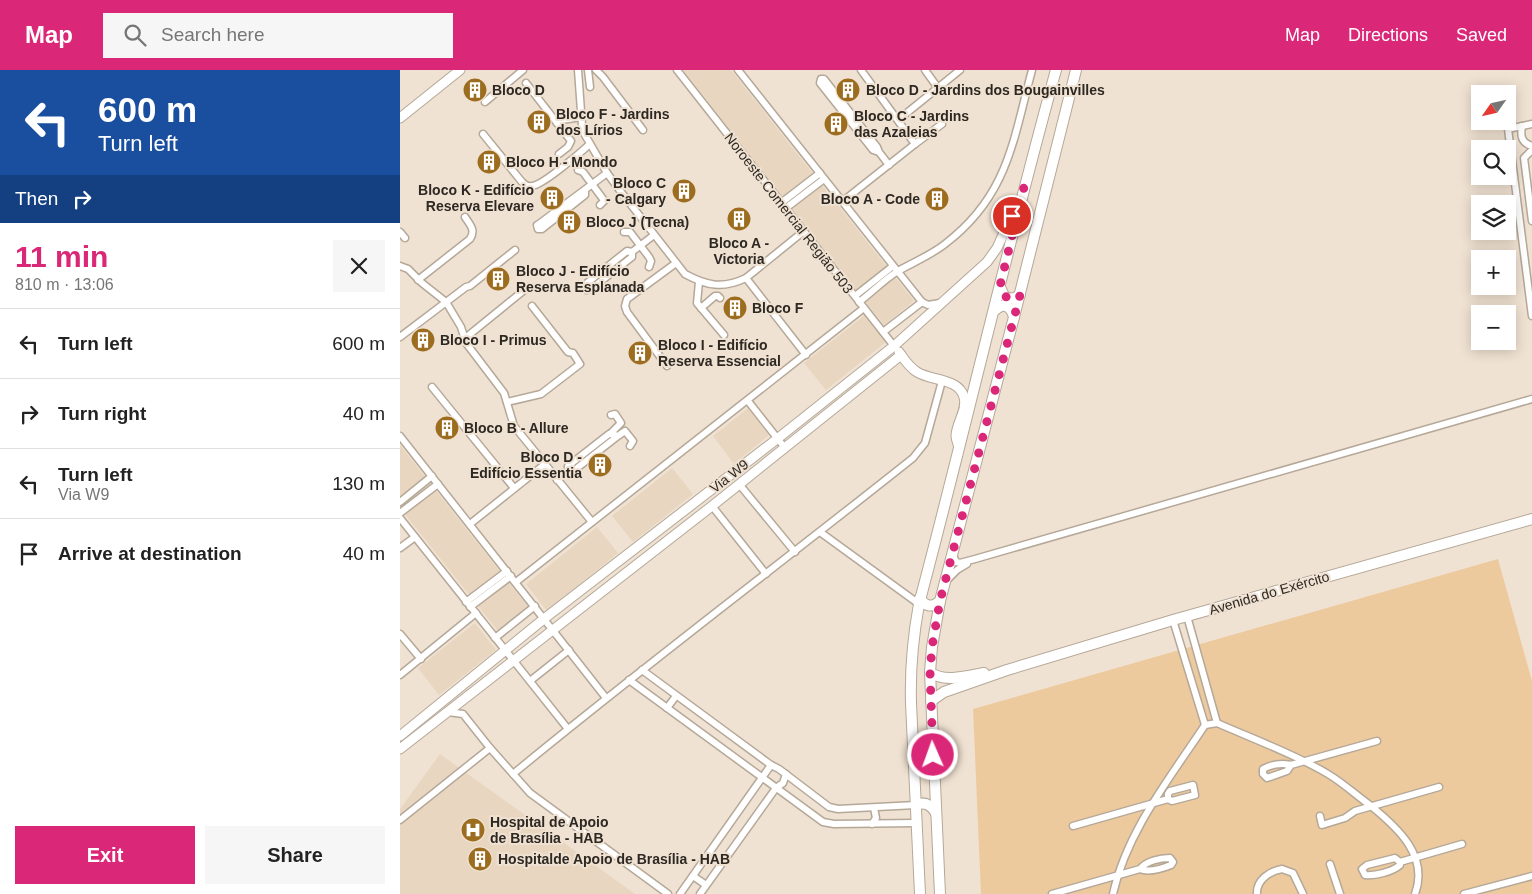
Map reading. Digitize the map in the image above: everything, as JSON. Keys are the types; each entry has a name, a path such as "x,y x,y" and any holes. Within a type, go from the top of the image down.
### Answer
{"main road":[{"path":"920,894 910,676 914,635 920,601 995,310 1024,187 1056,70"},
{"path":"940,894 930,672 932,647 940,601 1020,295 1076,70"},
{"path":"1000,286 1004,296 1010,299 1015,299 1020,295"},
{"path":"995,310 1000,306 1006,305 1010,308 1014,317"},
{"name":"Avenida do Exército","path":"931,701 944,692 1007,670 1172,620 1532,519"},
{"path":"920,601 930,606 935,606 940,601"},
{"name":"Avenida do Exército","path":"930,672 934,676 948,678 1007,670"},
{"path":"915,791 924,797 934,791"},
{"path":"916,805 922,803 929,805 936,813"}],"street":[{"path":"400,118 460,70"},
{"path":"485,102 523,70"},
{"path":"590,87 588,70 578,71 582,125 590,144 607,173 685,274 699,282 725,286 746,278 804,231"},
{"path":"596,70 643,130"},
{"name":"Noroeste Comercial Região 503","path":"677,70 901,355 917,372 954,384 964,397 964,407 956,435 959,447"},
{"path":"738,70 922,302 928,305 944,302"},
{"path":"861,70 915,144"},
{"path":"925,70 938,88"},
{"path":"898,120 960,70"},
{"path":"857,299 895,269 920,260 945,244 982,209 1007,163 1018,130 1032,70"},
{"path":"879,152 873,150 850,122 820,83 821,79 824,79 877,146 879,152 889,165"},
{"path":"526,83 571,141 568,147 560,154"},
{"path":"557,122 582,118"},
{"path":"843,201 942,124"},
{"path":"1510,140 1508,129 1532,124"},
{"path":"1522,126 1522,140 1532,148 1524,158 1532,221"},
{"path":"483,134 527,186 534,186 544,181 590,144"},
{"path":"1516,157 1524,158"},
{"path":"578,170 582,172 604,200 600,205"},
{"path":"585,191 581,191 537,225 538,229 542,229 584,195 585,191 607,173"},
{"path":"783,205 820,173"},
{"path":"783,205 824,179"},
{"path":"1516,185 1532,316"},
{"name":"Via W9","path":"400,736 545,618 894,346 975,274 998,248 1024,187"},
{"path":"418,280 470,240 473,228 465,216"},
{"path":"624,232 630,232 651,261 649,267"},
{"path":"632,252 627,251 587,283 584,286 586,290 591,289 632,256 632,252 654,235"},
{"path":"400,338 515,250"},
{"path":"667,366 627,312 625,306 627,299 676,263"},
{"path":"400,266 408,269 418,280 446,302 459,322 464,339 504,393 514,426 592,522"},
{"path":"746,278 806,354"},
{"path":"699,282 696,300 724,335"},
{"path":"464,339 528,287"},
{"path":"701,308 715,296 720,298"},
{"path":"883,332 922,302"},
{"path":"507,402 541,394 580,364 574,354 568,352 532,306"},
{"path":"468,604 592,522 864,308"},
{"name":"Via W9","path":"400,749 712,506 901,355"},
{"path":"513,774 606,698 795,552 919,452 925,443 942,381"},
{"path":"432,387 514,488"},
{"path":"952,554 954,559 960,563 975,559 1532,399"},
{"path":"748,401 785,448"},
{"path":"557,480 568,471 572,472 613,435 621,423 615,414 611,415"},
{"path":"800,421 805,432"},
{"path":"613,435 625,431 633,441 630,446"},
{"path":"400,436 606,698"},
{"path":"470,524 545,464"},
{"path":"743,465 744,471 751,475"},
{"path":"400,502 432,476"},
{"path":"400,514 438,484"},
{"path":"739,484 795,552"},
{"path":"712,506 766,574"},
{"path":"400,518 568,729"},
{"path":"820,532 920,601"},
{"path":"400,548 415,536"},
{"path":"945,583 957,570 975,559"},
{"path":"495,638 535,606"},
{"path":"400,675 476,614"},
{"path":"1187,616 1217,723"},
{"path":"1172,620 1206,725"},
{"path":"400,634 421,659"},
{"path":"530,681 569,650"},
{"path":"642,670 829,807 838,809 916,805"},
{"path":"629,680 762,779 828,824 916,823"},
{"path":"667,708 676,696"},
{"path":"464,700 463,714 530,793 668,894"},
{"path":"448,712 463,714"},
{"path":"1113,894 1117,876 1132,841 1154,802 1206,725 1217,723 1327,773 1392,823 1410,843 1415,857 1419,874 1415,894"},
{"path":"1291,765 1377,740"},
{"path":"400,820 490,748"},
{"path":"680,894 771,765"},
{"path":"700,894 776,788 783,783 786,774"},
{"path":"1320,816 1322,825 1345,818 1356,811 1439,787"},
{"path":"1073,826 1168,799"},
{"path":"872,824 876,818 874,808"},
{"path":"1400,862 1395,858 1368,865 1362,869 1365,876 1372,875 1395,868 1400,865 1400,862 1462,844"},
{"path":"1330,864 1340,894"},
{"path":"1257,894 1262,880 1269,874 1282,868 1293,873 1303,894"},
{"path":"1052,894 1140,869"},
{"path":"693,876 706,885"},
{"path":"1464,894 1532,876"}],"shaded area":[{"path":"683,70 731,70 914,301 884,325"},
{"path":"865,315 886,342 826,390 804,363"},
{"path":"748,408 769,435 734,464 713,436"},
{"path":"400,445 528,607 498,631 400,508"},
{"path":"672,468 693,494 633,542 612,516"},
{"path":"597,527 618,553 547,611 526,584"},
{"path":"1498,559 1532,681 1532,894 981,894 973,709"},
{"path":"475,623 496,650 439,695 418,668"},
{"name":"Hospital de Apoio de Brasília - HAB","path":"440,754 635,894 400,894 400,809"}],"place":[{"name":"Bloco D","path":"475,90"},
{"name":"Bloco D - Jardins dos Bougainvilles","path":"848,90"},
{"name":"Bloco F - Jardins dos Lírios","path":"539,122"},
{"name":"Bloco C - Jardins das Azaleias","path":"836,124"},
{"name":"Bloco H - Mondo","path":"489,162"},
{"name":"Bloco C - Calgary","path":"684,191"},
{"name":"Bloco K - Edifício Reserva Elevare","path":"552,198"},
{"name":"Bloco A - Code","path":"937,199"},
{"name":"Bloco A - Victoria","path":"739,219"},
{"name":"Bloco J (Tecna)","path":"569,222"},
{"name":"Bloco J - Edifício Reserva Esplanada","path":"498,279"},
{"name":"Bloco F","path":"735,308"},
{"name":"Bloco I - Primus","path":"423,340"},
{"name":"Bloco I - Edifício Reserva Essencial","path":"640,353"},
{"name":"Bloco B - Allure","path":"447,428"},
{"name":"Bloco D - Edifício Essentia","path":"600,465"},
{"name":"Hospital de Apoio de Brasília - HAB","path":"473,830"},
{"name":"Hospitalde Apoio de Brasília - HAB","path":"480,859"}],"route":[{"path":"933,755 930,672 932,647 940,601 1020,295 1015,299 1010,299 1004,296 1000,286 1024,187 1012,216"}]}
